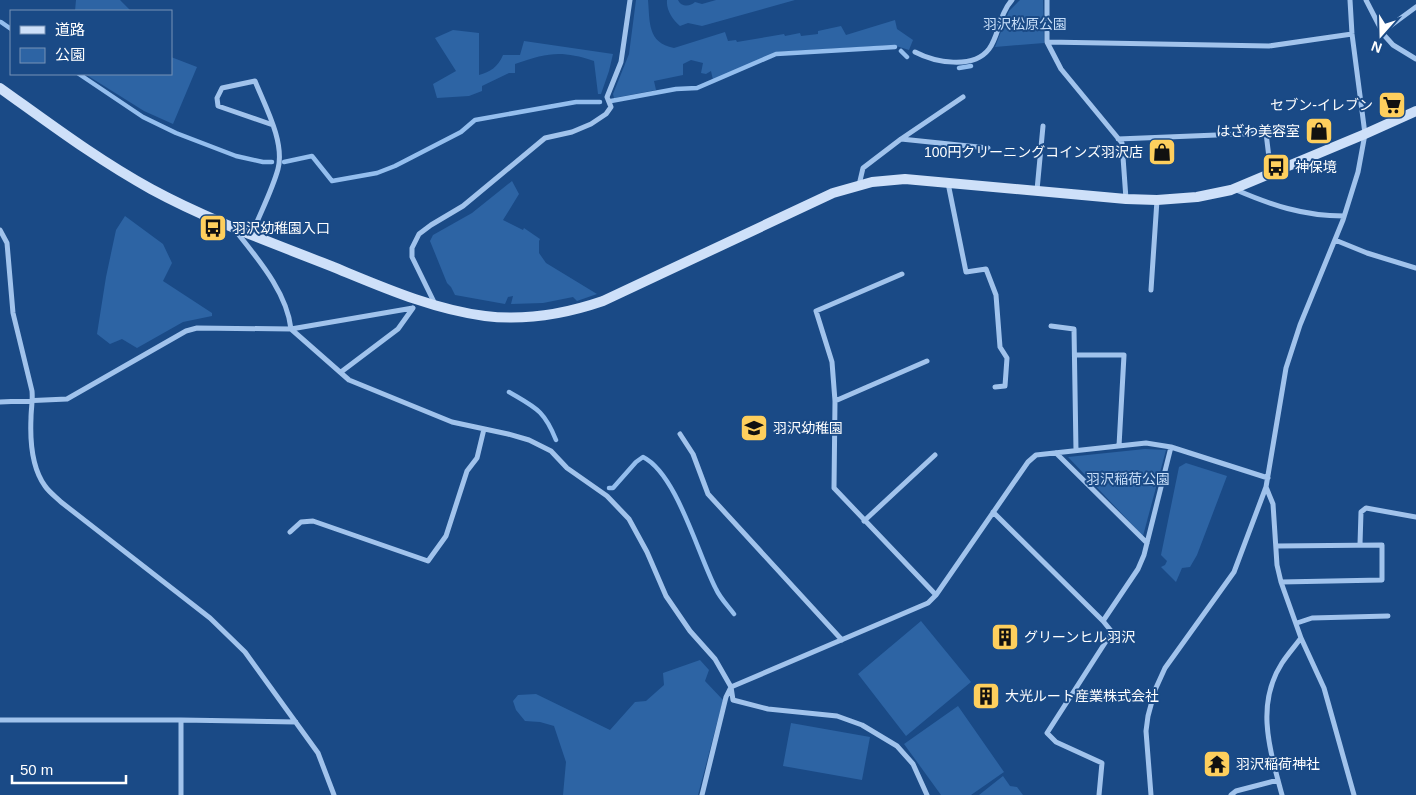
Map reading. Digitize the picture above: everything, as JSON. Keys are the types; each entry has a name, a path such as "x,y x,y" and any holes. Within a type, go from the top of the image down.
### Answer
{"street":[{"path":"435,304 412,257 412,248 419,234 431,224 463,206 545,138 572,132 591,124 606,114 611,108 607,97 621,62 630,0"},
{"path":"915,52 923,56 946,61 961,62 978,58 989,49 1006,6 1012,0"},
{"path":"1047,0 1048,42 1060,69 1122,143 1126,199"},
{"path":"1151,795 1146,731 1155,690 1165,668 1234,572 1266,487 1286,368 1300,325 1344,216 1358,172 1365,134 1352,34 1350,0"},
{"path":"1366,0 1382,32 1392,45 1416,59"},
{"path":"1382,32 1416,6"},
{"path":"1048,42 1269,46 1352,34"},
{"path":"252,234 278,168 279,153 273,125 255,81 222,88 217,98 218,106 273,125"},
{"path":"0,88 109,164 149,188 231,226 395,292 416,304"},
{"path":"859,185 863,168 901,139 963,97"},
{"path":"0,402 67,399 186,331 204,328 291,329 416,304 435,304 461,312 504,317 536,317 579,309 603,301 833,193 872,182 905,179 1126,199 1157,200 1197,197 1234,189 1416,111"},
{"path":"1037,190 1043,126"},
{"path":"1118,139 1266,133 1271,174"},
{"path":"901,139 988,148"},
{"path":"948,182 966,272 986,269 996,295 1000,347 1007,358 1005,386 995,387"},
{"path":"1234,189 1265,203 1298,212 1324,216 1344,216"},
{"path":"1151,290 1157,200"},
{"path":"231,226 260,261 279,293 290,319 291,329 349,380 452,422 529,440 551,451 567,468 607,496 630,520 647,552 666,596 690,631 714,659 731,687 733,700 768,709 837,716 862,726 897,746 913,764 927,795"},
{"path":"0,230 7,243 13,313 32,391 33,454 38,474 46,488 210,618 245,652 318,753 334,795"},
{"path":"1335,240 1367,253 1416,268"},
{"path":"902,274 816,311 832,362 835,401 834,488 936,596"},
{"path":"341,372 398,329 416,304"},
{"path":"1051,326 1074,329 1076,451"},
{"path":"1075,355 1124,355 1119,446"},
{"path":"835,401 927,361"},
{"path":"290,532 301,522 313,521 428,561 446,536 467,471 476,458 484,428"},
{"path":"680,434 693,454 708,494 842,640"},
{"path":"702,795 726,697 731,687 928,603 936,596 1028,462 1036,455 1146,443 1171,446 1268,478"},
{"path":"1103,621 1138,569 1147,543 1171,446"},
{"path":"1056,453 1147,543"},
{"path":"864,521 935,455"},
{"path":"1266,487 1273,504 1277,565 1281,582 1302,638 1324,688 1354,795"},
{"path":"1360,544 1360,512 1366,508 1416,517"},
{"path":"993,512 1112,632 1047,733 1056,742 1102,763 1099,795"},
{"path":"1277,546 1382,545 1382,580 1281,582"},
{"path":"1297,624 1312,618 1388,616"},
{"path":"1282,795 1268,738 1266,718 1274,680 1282,663 1302,638"},
{"path":"0,720 296,722"},
{"path":"181,720 181,795"},
{"path":"1230,795 1278,780"}],"green space":[{"path":"76,0 120,0 130,10 75,10"},
{"path":"636,0 648,0 650,23 654,36 665,45 674,48 725,32 728,41 736,40 737,42 784,34 785,36 800,33 801,36 818,34 818,31 841,26 846,35 895,20 897,29 913,40 909,50 893,45 777,52 713,80 711,71 706,74 701,73 703,63 691,60 683,64 683,75 654,81 656,90 614,98 613,94 629,54"},
{"path":"667,0 678,0 681,4 691,5 695,2 702,4 716,0 795,0 702,26 688,23 680,26 670,14"},
{"name":"羽沢松原公園","path":"1020,0 1043,0 1044,43 995,47 1009,11"},
{"path":"453,30 479,33 479,75 487,72 499,63 503,55 520,55 524,41 613,54 601,94 598,94 594,61 572,55 554,54 536,57 515,64 515,73 509,73 482,86 482,91 469,96 437,98 433,84 456,71 435,38"},
{"path":"172,57 197,67 173,124 144,111 87,75 172,75"},
{"path":"512,181 519,194 503,220 523,230 524,228 540,239 539,253 546,263 597,294 577,301 573,297 543,303 511,304 513,296 508,297 505,304 455,295 447,283 430,241 433,235 472,213"},
{"path":"125,216 163,244 172,263 163,281 212,313 212,316 183,322 137,348 122,339 110,344 97,334 116,230"},
{"name":"羽沢稲荷公園","path":"1145,449 1166,450 1143,536 1068,457"},
{"path":"1186,463 1227,476 1197,555 1190,567 1182,568 1176,582 1161,567 1167,561 1161,555 1179,467"},
{"path":"921,621 971,682 906,736 858,674"},
{"path":"700,660 709,670 705,681 723,700 698,795 563,795 566,762 554,726 540,722 525,721 516,710 513,701 518,695 536,694 610,730 635,702 646,701 664,685 663,673"},
{"path":"958,706 1004,772 971,795 941,795 904,744"},
{"path":"791,723 870,737 862,780 783,766"},
{"path":"1003,776 1010,786 1017,787 1023,795 979,795"}],"waterway":[{"path":"1,22 10,28"},
{"path":"611,101 676,89 697,88 776,54 895,47"},
{"path":"901,51 907,57"},
{"path":"959,68 971,66"},
{"path":"80,75 143,117 176,133 236,156 272,162"},
{"path":"284,162 312,156 332,181 377,173 395,166 461,132 475,120 576,102 600,102"},
{"path":"509,392 526,402 543,416 556,440"},
{"path":"609,488 613,488 636,462 643,457 655,466 676,497 709,574 722,599 734,614"}],"place":[{"name":"セブン-イレブン","path":"1392,105"},
{"name":"はざわ美容室","path":"1319,131"},
{"name":"100円クリーニングコインズ羽沢店","path":"1162,152"},
{"name":"神保境","path":"1276,167"},
{"name":"羽沢幼稚園入口","path":"213,228"},
{"name":"羽沢幼稚園","path":"754,428"},
{"name":"グリーンヒル羽沢","path":"1005,637"},
{"name":"大光ルート産業株式会社","path":"986,696"},
{"name":"羽沢稲荷神社","path":"1217,764"}]}
